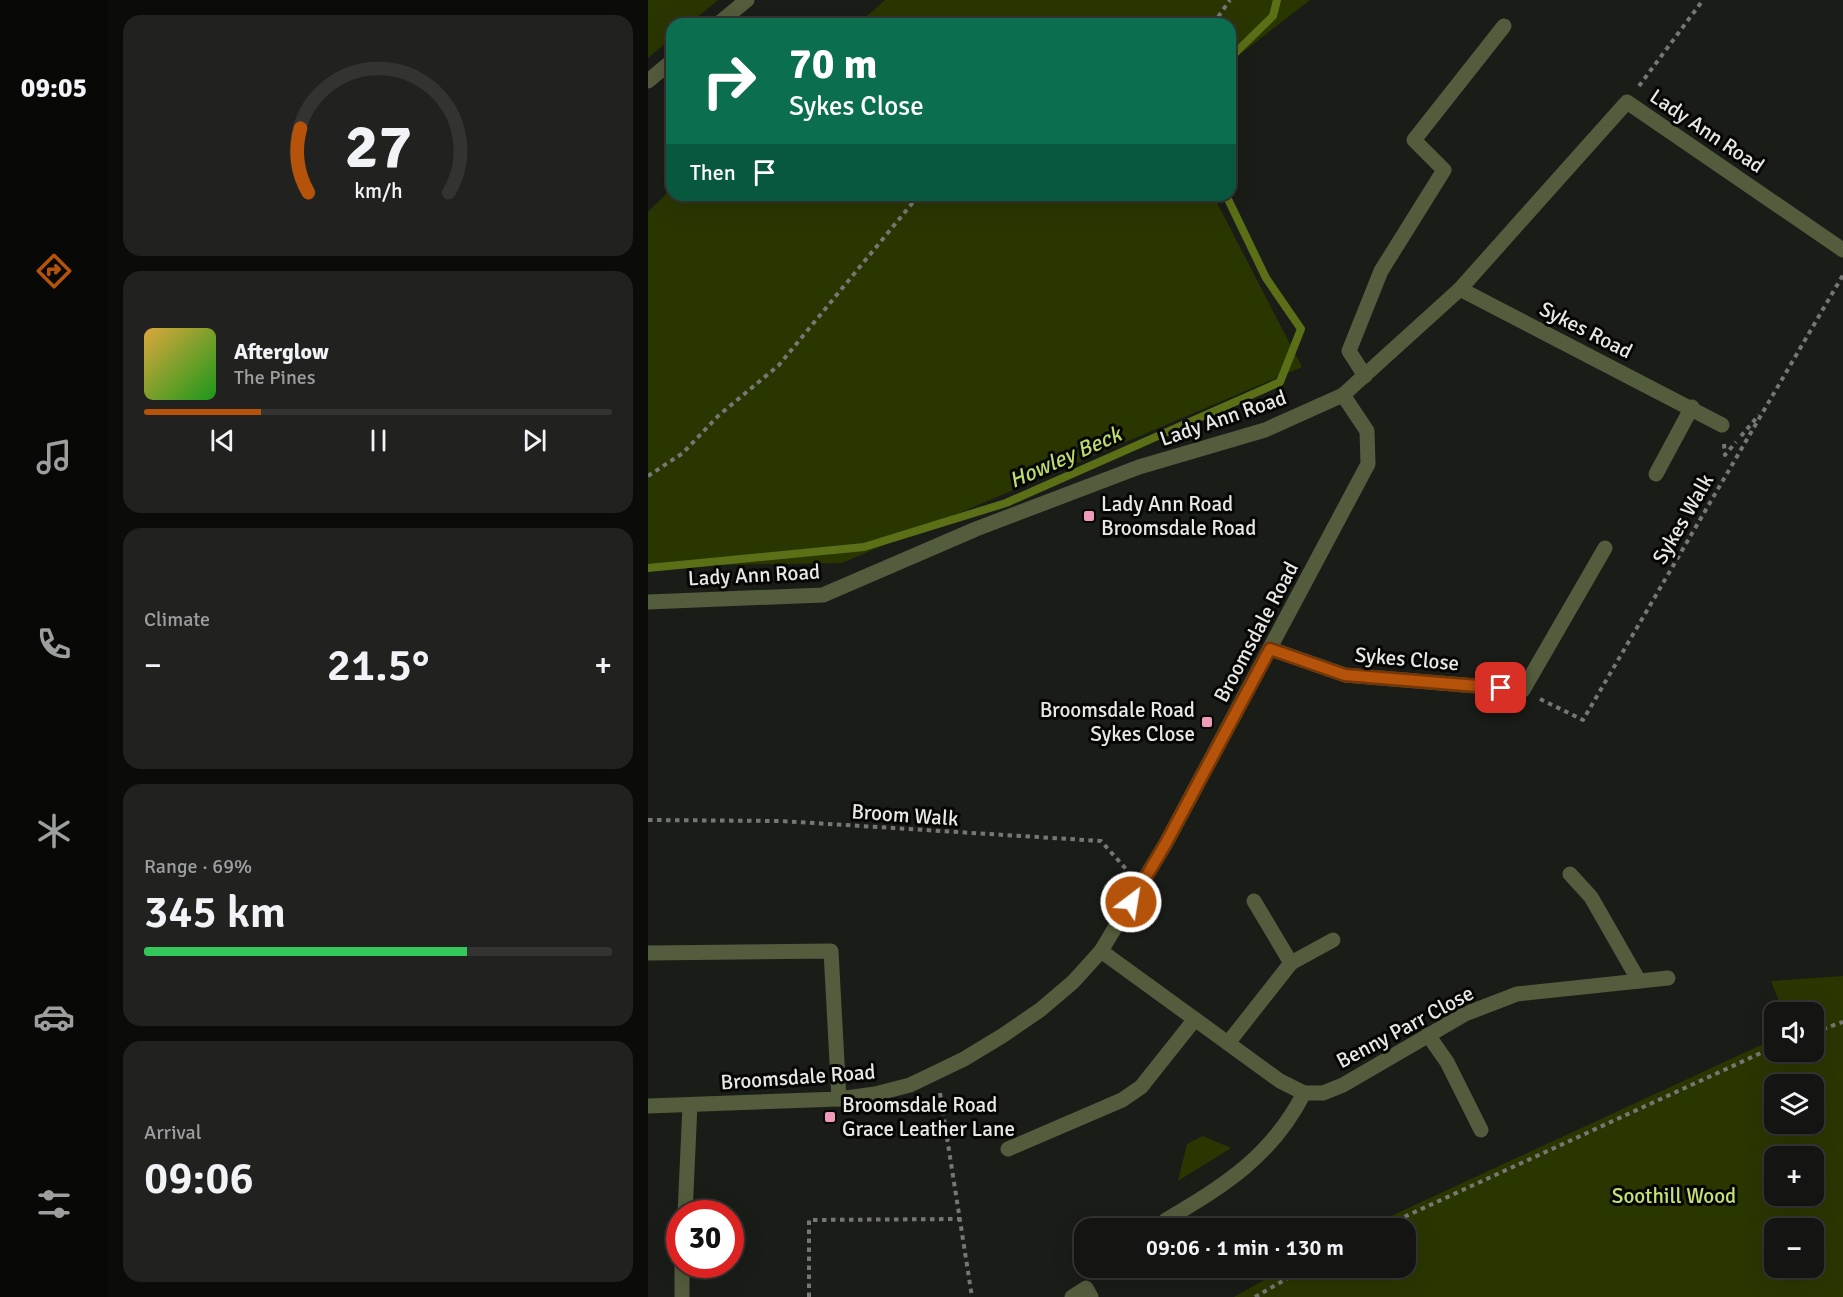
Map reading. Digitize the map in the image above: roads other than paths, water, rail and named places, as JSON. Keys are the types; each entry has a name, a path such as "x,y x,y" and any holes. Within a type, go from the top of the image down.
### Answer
{"street":[{"path":"724,18 747,0"},
{"path":"1365,376 1349,351 1382,271 1444,170 1414,140 1504,26"},
{"path":"648,81 666,66"},
{"name":"Lady Ann Road","path":"648,602 823,595 998,521 1139,467 1265,430 1343,395 1460,289 1627,102 1843,250"},
{"name":"Sykes Road","path":"1460,289 1692,407 1722,425"},
{"name":"Broomsdale Road","path":"648,1106 839,1099 875,1094 910,1085 964,1059 1040,1011 1073,982 1101,951 1141,885 1368,464 1367,431 1343,395"},
{"path":"1656,474 1692,407"},
{"name":"Sykes Close","path":"1270,649 1345,675 1523,690 1605,548"},
{"path":"1570,874 1591,897 1639,981"},
{"path":"1254,901 1291,963"},
{"path":"1228,1043 1291,963 1333,940"},
{"path":"648,953 831,951 839,1099"},
{"path":"1101,951 1280,1081 1304,1094 1291,1119 1244,1171 1169,1218"},
{"name":"Benny Parr Close","path":"1304,1094 1323,1093 1343,1085 1465,1014 1517,994 1668,978"},
{"path":"1008,1149 1122,1100 1141,1087 1195,1019"},
{"path":"1428,1035 1447,1062 1481,1130"},
{"path":"686,1200 690,1105"},
{"path":"682,1278 682,1297"},
{"path":"1072,1297 1086,1288 1091,1297"}],"waterway":[{"name":"Howley Beck","path":"1236,52 1273,16 1277,0"},
{"name":"Howley Beck","path":"648,568 864,547 1006,503 1280,382 1301,329 1266,278 1229,201"}],"place":[{"name":"Lady Ann Road Broomsdale Road","path":"1089,516"},
{"name":"Broomsdale Road Sykes Close","path":"1207,722"},
{"name":"Broomsdale Road Grace Leather Lane","path":"830,1117"}],"park label":[{"name":"Soothill Wood","path":"1674,1196"}]}
